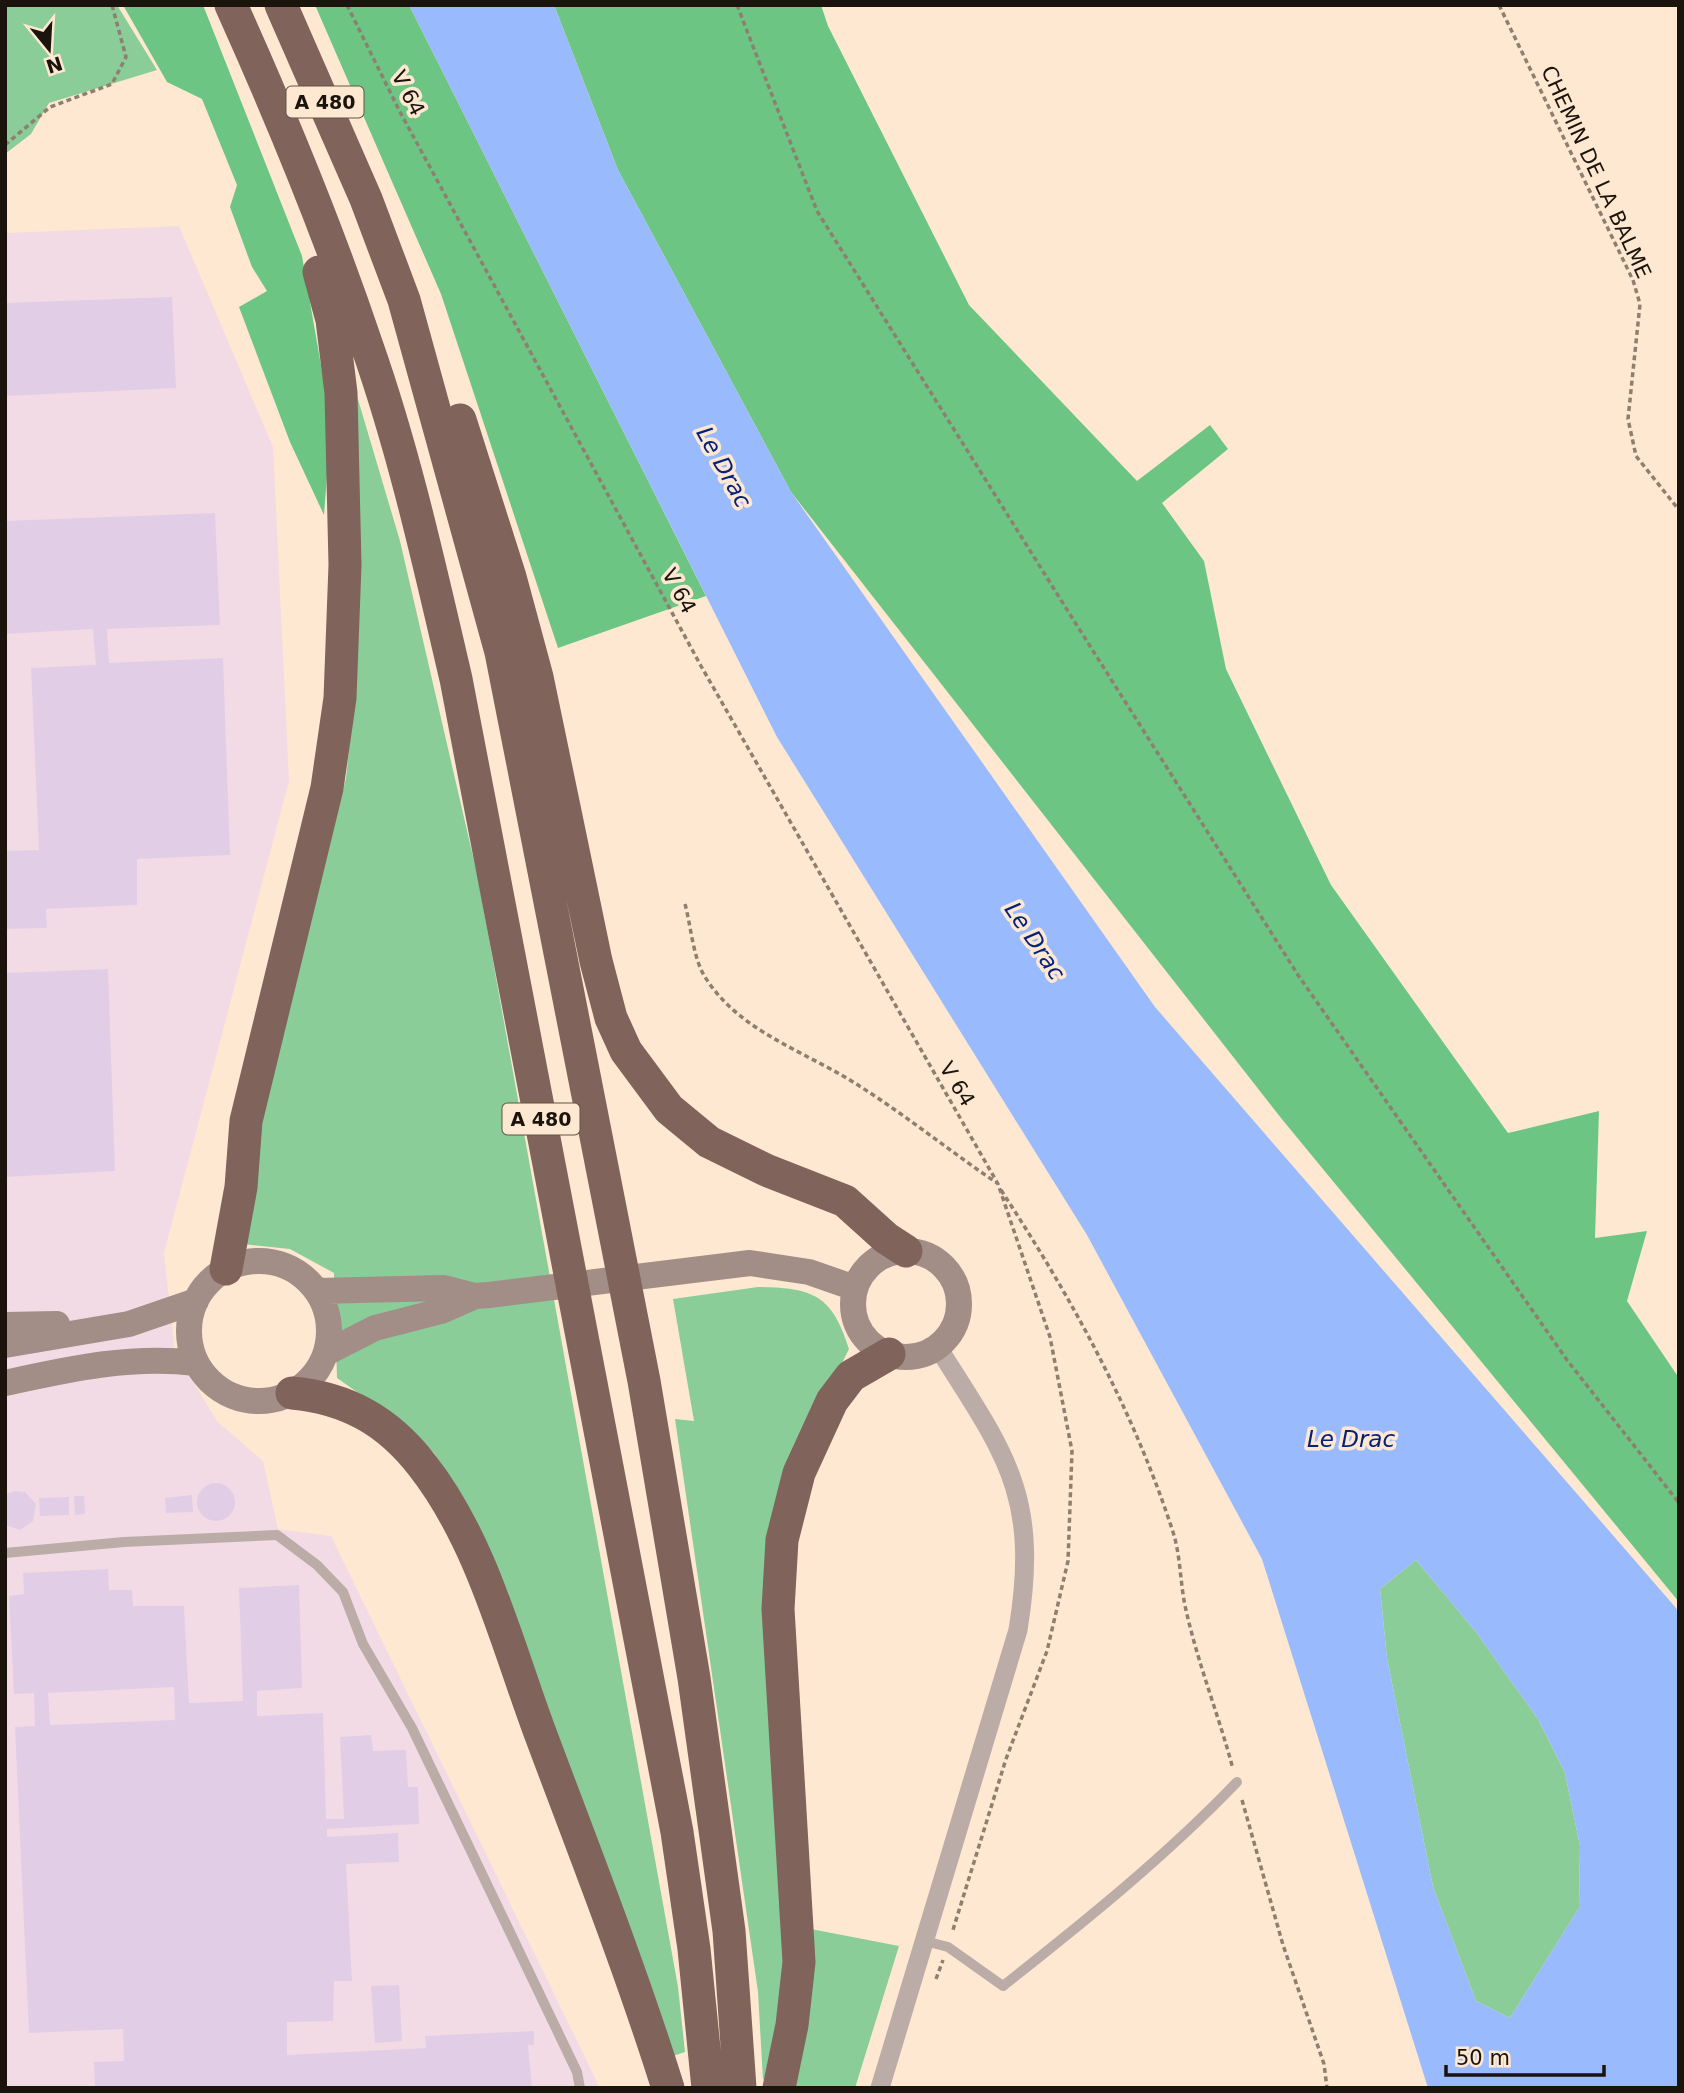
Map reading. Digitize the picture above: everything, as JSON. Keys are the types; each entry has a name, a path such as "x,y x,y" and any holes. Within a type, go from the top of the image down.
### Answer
{"highway":[{"name":"A 480","path":"231,5 299,167 368,346 390,418 456,679 677,1832 694,1949 708,2088"},
{"name":"A 480","path":"281,5 361,187 404,300 501,652 644,1381 719,1844 729,1931 740,2088"},
{"path":"226,1269 241,1187 246,1121 327,788 341,685 345,565 341,393 332,320 304,219 299,167"},
{"path":"404,300 434,343 510,577 537,677 596,961 611,1018 626,1051 669,1109 709,1142 765,1170 845,1201 886,1238 906,1251"},
{"path":"779,2088 792,2025 799,1962 778,1618 782,1540 799,1473 832,1401 851,1376 889,1354"},
{"path":"292,1393 332,1398 364,1413 420,1462 452,1511 489,1595 668,2088"}],"main road":[{"path":"906,1251 937,1261 956,1287 957,1320 946,1339 914,1356 889,1354 877,1348 859,1328 854,1315 855,1288 874,1261 895,1252 906,1251"},
{"path":"251,1261 276,1262 299,1273 317,1291 329,1321 326,1353 313,1376 292,1393 269,1400 244,1399 211,1382 196,1363 189,1332 196,1301 208,1282 226,1269 251,1261"},
{"path":"326,1353 375,1328 441,1311 482,1295 768,1263 809,1272 855,1288"},
{"path":"317,1291 444,1289 482,1295"},
{"path":"5,1345 129,1324 196,1301"},
{"path":"5,1325 129,1324"},
{"path":"5,1367 86,1366 157,1359 196,1363"},
{"path":"5,1383 86,1366"}],"street":[{"path":"880,2088 1017,1630 1027,1560 1020,1501 1007,1463 937,1346"}],"lane":[{"path":"5,1553 124,1542 277,1535 317,1565 342,1592 363,1644 412,1728 577,2071 580,2088"},
{"path":"925,1941 948,1947 1003,1986 1107,1904 1196,1824 1237,1782"}],"path":[{"path":"5,145 50,107 112,84 126,57 112,5"},
{"name":"V 64","path":"347,5 400,112 701,666 998,1184 1054,1270 1121,1397 1145,1453 1174,1535 1186,1611 1283,1945 1324,2064 1327,2088"},
{"path":"737,5 817,211 1064,605 1298,975 1567,1360 1679,1503"},
{"name":"CHEMIN DE LA BALME","path":"1499,5 1633,280 1640,304 1628,419 1636,456 1679,510"},
{"path":"685,904 704,975 730,1009 760,1031 814,1058 863,1088 998,1184"}],"shaded area":[{"path":"179,226 273,447 289,781 164,1253 175,1352 217,1421 263,1461 278,1529 331,1536 600,2088 5,2088 5,233"}],"green space":[{"path":"5,5 117,5 157,70 49,103 31,134 5,154"},
{"path":"123,5 203,5 302,256 331,423 324,515 290,442 239,307 267,291 252,267 230,207 237,185 202,99 167,82"},
{"path":"315,5 409,5 706,596 558,648 441,294"},
{"path":"554,5 821,5 828,26 969,305 1137,481 1210,425 1228,449 1162,503 1204,561 1226,669 1331,885 1508,1133 1599,1111 1595,1238 1647,1231 1627,1301 1679,1378 1679,1602 1281,1118 791,492 618,170"},
{"path":"349,369 400,541 478,878 678,1987 685,2052 667,2058 459,1492 434,1453 408,1428 337,1378 334,1273 290,1249 243,1244 260,1127 346,778 353,713"},
{"path":"758,1287 793,1289 817,1298 827,1305 835,1316 849,1349 810,1427 773,1531 790,1985 775,2063 763,2080 758,1992 675,1419 694,1421 673,1299"},
{"path":"1416,1560 1476,1632 1538,1719 1565,1773 1580,1846 1579,1908 1510,2018 1476,2001 1433,1887 1387,1658 1380,1589"},
{"path":"811,1929 899,1946 855,2088 795,2088"}],"water":[{"name":"Le Drac","path":"409,5 554,5 618,170 791,492 1155,1007 1676,1608 1679,1615 1679,2088 1428,2088 1262,1559 1087,1235 777,737","holes":["1416,1560 1476,1632 1538,1719 1565,1773 1580,1846 1579,1908 1510,2018 1476,2001 1433,1887 1387,1658 1380,1589"]}],"building":[{"path":"172,297 176,388 5,396 5,303"},
{"path":"215,513 220,625 107,629 109,663 223,658 230,855 137,859 137,905 46,909 47,928 5,929 5,851 39,850 31,668 96,665 93,629 5,634 5,521"},
{"path":"108,969 115,1171 5,1177 5,973"},
{"path":"216,1483 230,1488 235,1502 230,1516 216,1521 202,1516 197,1502 202,1488"},
{"path":"25,1492 36,1504 33,1521 20,1530 5,1525 5,1494"},
{"path":"192,1495 193,1512 166,1513 165,1498"},
{"path":"74,1496 84,1496 85,1514 75,1515"},
{"path":"69,1497 69,1515 40,1516 39,1498"},
{"path":"108,1569 109,1590 132,1590 133,1606 184,1606 189,1703 243,1701 239,1588 299,1585 302,1688 257,1691 257,1716 323,1713 326,1819 344,1819 340,1737 371,1735 373,1751 406,1750 408,1787 418,1787 419,1824 327,1829 327,1837 398,1833 399,1862 346,1864 352,1981 334,1981 333,2021 287,2022 287,2055 426,2048 425,2036 534,2031 534,2045 528,2045 532,2088 95,2088 94,2062 124,2061 123,2029 29,2033 15,1727 35,1726 34,1693 14,1694 9,1596 24,1594 23,1573","holes":["174,1687 175,1720 50,1725 48,1693"]},
{"path":"399,1985 402,2041 375,2043 371,1986"}]}
